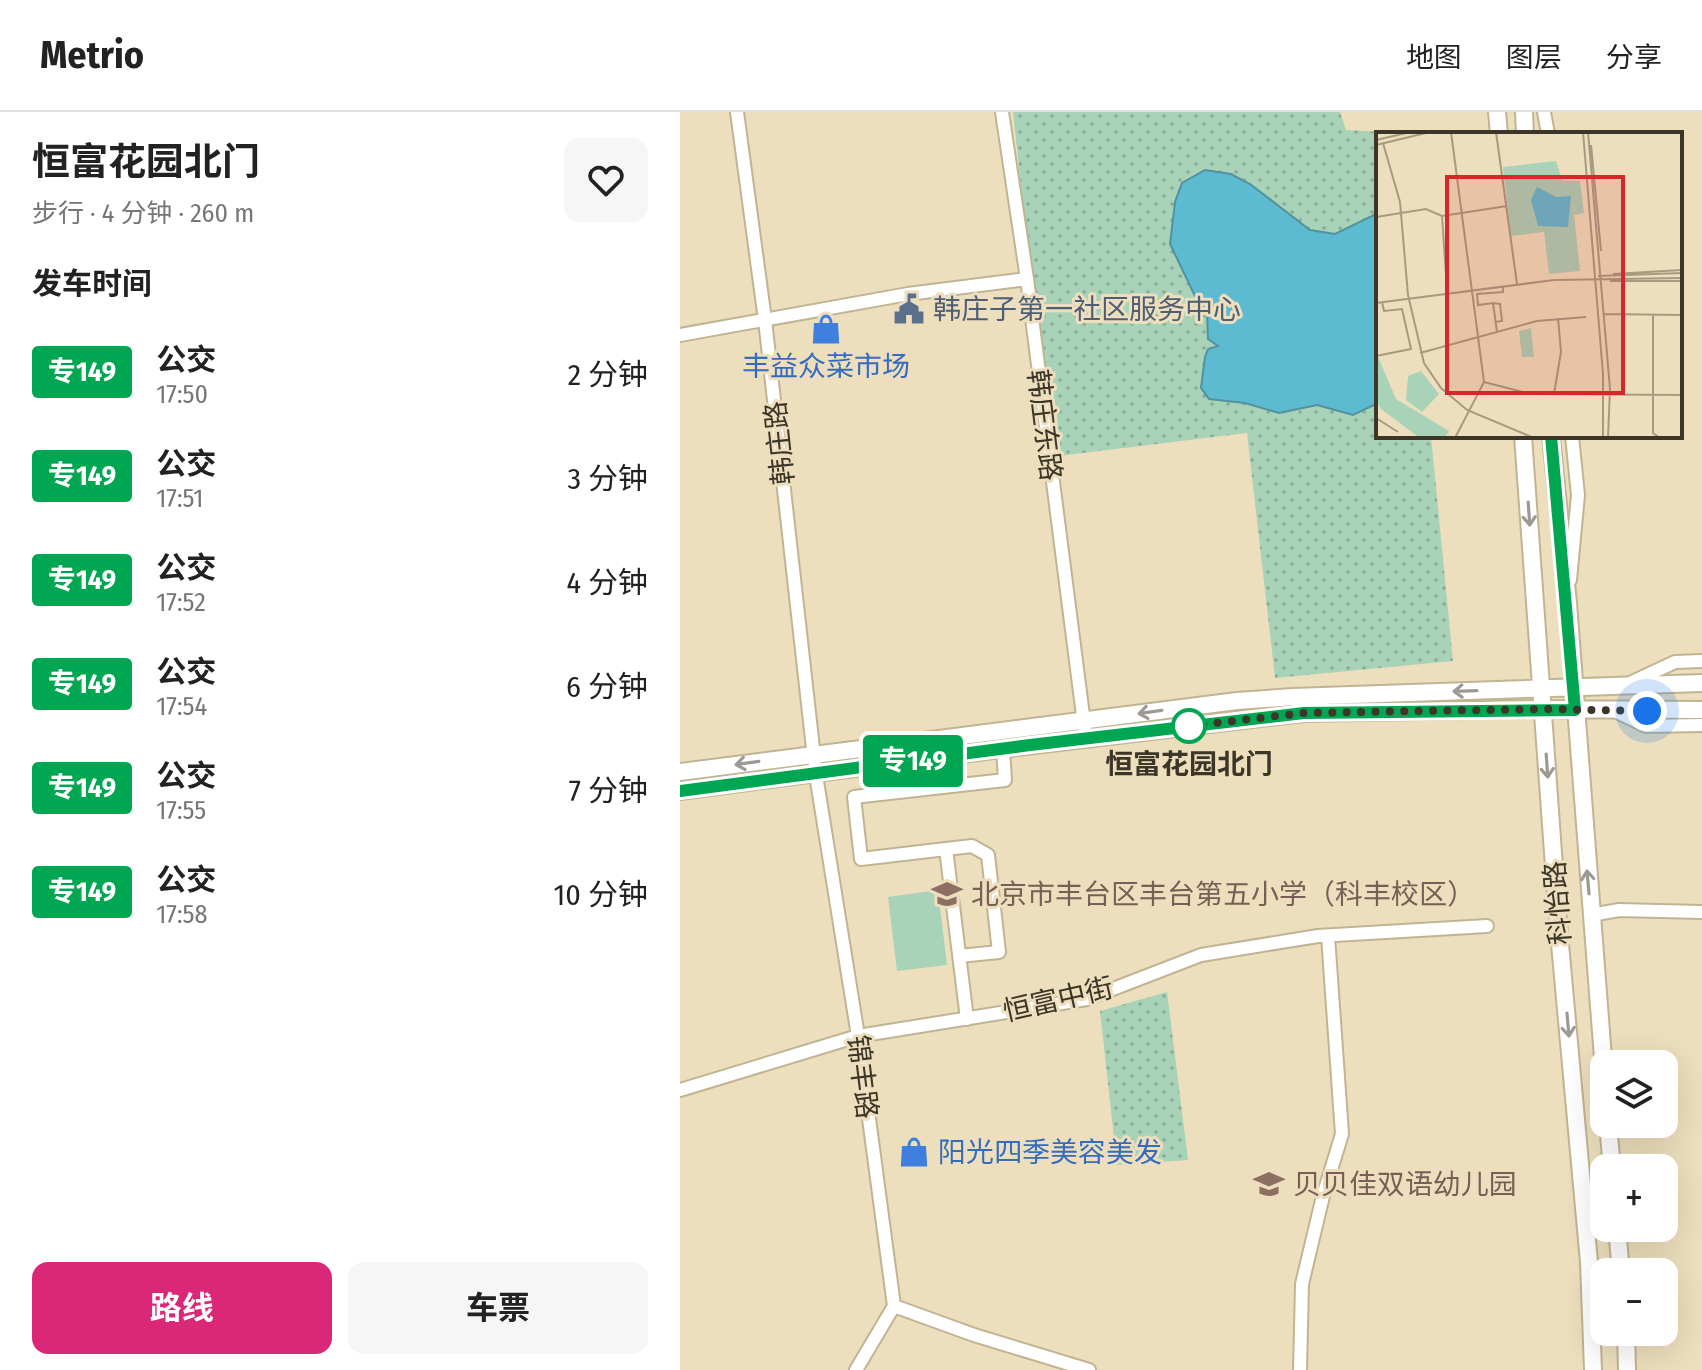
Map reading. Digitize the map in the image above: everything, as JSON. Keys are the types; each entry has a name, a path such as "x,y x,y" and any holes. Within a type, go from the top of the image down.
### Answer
{"main road":[{"path":"1497,112 1499,132"},
{"path":"1524,112 1525,132"},
{"name":"科怡路","path":"1523,438 1558,922 1589,1262 1593,1370"},
{"name":"科怡路","path":"1551,438 1568,603 1602,1050"},
{"path":"680,772 1279,698 1702,683"},
{"path":"680,791 1304,713 1702,710"},
{"path":"1626,1346 1627,1370"}],"street":[{"name":"韩庄路","path":"737,112 765,320 816,775"},
{"name":"韩庄东路","path":"1002,112 1027,279 1086,739"},
{"path":"1544,112 1548,132"},
{"path":"680,335 908,294 1027,279"},
{"path":"1568,603 1578,495 1572,438"},
{"path":"1625,685 1675,662 1702,661"},
{"path":"1615,711 1646,726 1702,725"},
{"path":"959,956 999,952 988,855 972,846 861,859 854,797 1005,780 1003,749"},
{"name":"锦丰路","path":"816,775 858,1036 894,1306"},
{"path":"946,849 967,1019"},
{"path":"1591,915 1619,910 1702,912"},
{"name":"恒富中街","path":"680,1090 858,1036 1087,999 1201,955 1328,936 1487,926"},
{"path":"1300,1370 1302,1284 1342,1134 1328,936"},
{"path":"856,1370 894,1306 974,1335 1089,1370"}],"green space":[{"path":"1013,112 1340,112 1346,130 1386,132 1376,132 1376,438 1431,438 1453,661 1275,678 1247,433 1050,457"},
{"path":"938,890 947,965 897,971 888,897"},
{"path":"1167,992 1188,1160 1117,1165 1100,1011"}],"water":[{"path":"1205,170 1231,174 1250,184 1310,230 1335,234 1376,214 1376,404 1353,415 1317,405 1279,413 1245,403 1209,399 1201,388 1205,357 1208,349 1218,346 1208,339 1207,313 1194,294 1170,244 1175,202 1182,183"}],"bus line":[{"name":"专149","path":"680,791 1304,713 1575,710 1551,438"}],"place":[{"name":"韩庄子第一社区服务中心","path":"909,309"},
{"name":"丰益众菜市场","path":"826,329"},
{"name":"恒富花园北门","path":"1189,726"},
{"name":"北京市丰台区丰台第五小学（科丰校区）","path":"947,894"},
{"name":"阳光四季美容美发","path":"914,1152"},
{"name":"贝贝佳双语幼儿园","path":"1269,1184"}],"route":[{"path":"1189,726 1304,713 1544,709 1647,711"}]}
